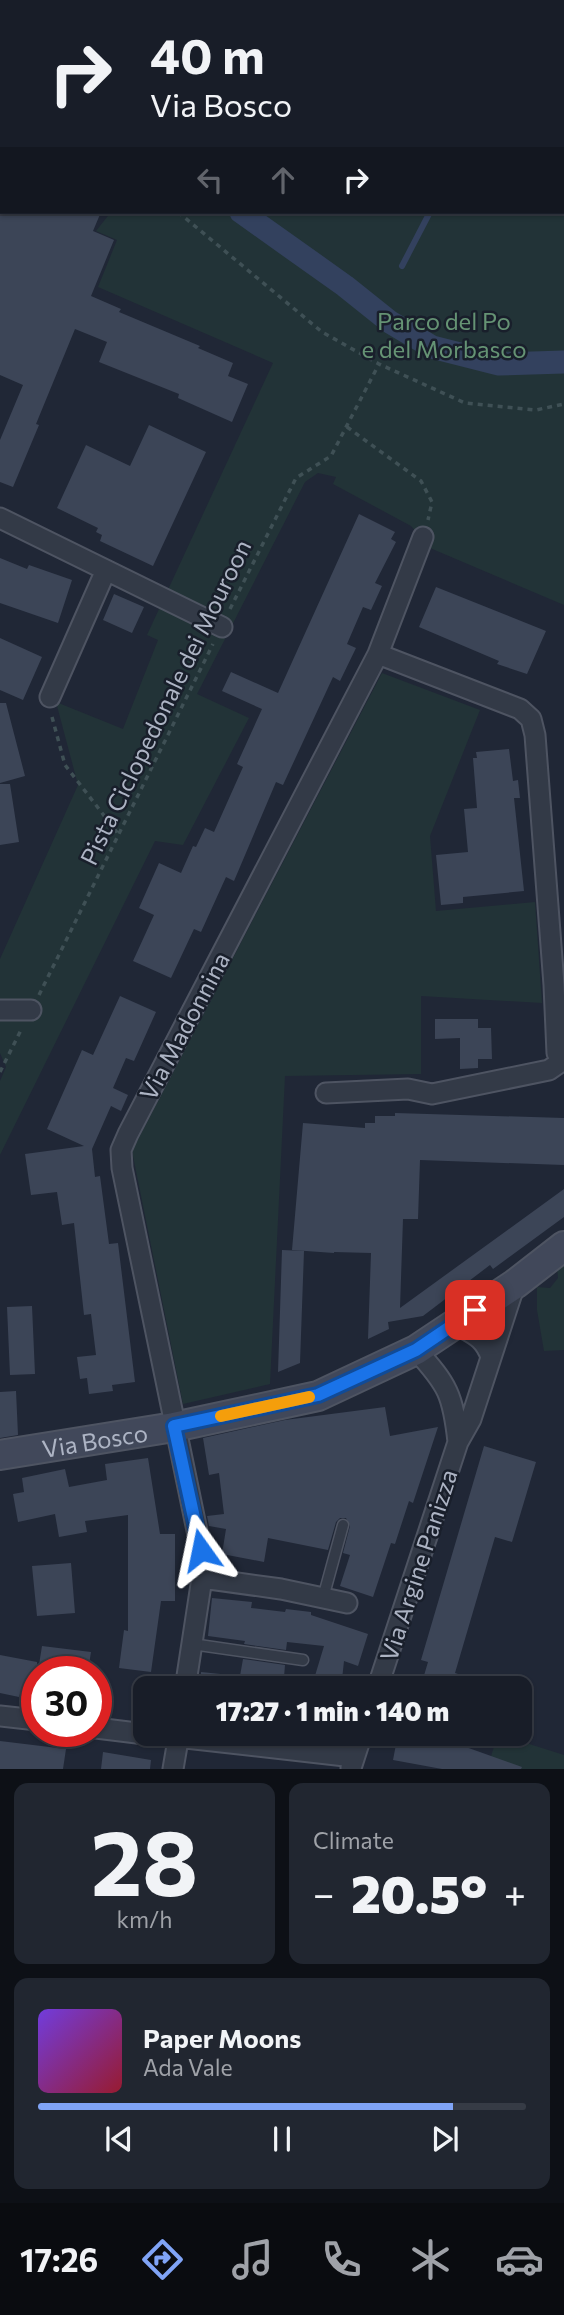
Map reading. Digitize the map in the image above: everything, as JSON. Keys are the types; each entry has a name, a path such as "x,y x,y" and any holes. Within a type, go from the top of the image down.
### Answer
{"street":[{"path":"0,519 222,627"},
{"name":"Via Madonnina","path":"188,1676 202,1578 201,1550 122,1168 121,1150 378,654 423,537"},
{"path":"50,698 106,570"},
{"path":"326,1093 408,1089 432,1094 549,1070 563,1061 557,1053 535,735 531,719 520,709 378,654"},
{"path":"0,1010 31,1010"},
{"name":"Via Bosco","path":"0,1455 174,1426 318,1395 416,1350 515,1284 564,1246"},
{"name":"Via Argine Panizza","path":"381,1676 458,1442 471,1419 515,1284"},
{"path":"456,1324 487,1344 491,1357"},
{"name":"Via Argine Panizza","path":"416,1350 440,1376 449,1392 455,1409 458,1442"},
{"path":"202,1578 281,1589 347,1603"},
{"path":"0,1716 21,1718"},
{"path":"112,1730 133,1732"},
{"path":"173,1769 176,1746"},
{"path":"242,1746 352,1763 358,1746"}],"lane":[{"path":"323,1598 343,1525"},
{"path":"192,1644 303,1660"}],"path":[{"path":"180,214 322,332 379,364 466,403 536,410 564,404"},
{"name":"Pista Ciclopedonale dei Mouroon","path":"0,1072 296,478 331,456 379,364"},
{"path":"347,427 421,481 432,502 423,537"},
{"path":"50,698 65,765 119,835"}],"green space":[{"name":"Parco del Po e del Morbasco","path":"109,214 564,214 564,605 430,548 411,526 333,484 336,477 318,473 305,482 197,694 249,718 183,845 155,841 0,1155 0,1081 6,1067 0,1053 0,959 78,785 56,702 123,729 158,640 147,635 273,363 98,287 117,240 96,231"},
{"path":"382,673 480,710 430,836 436,911 535,902 542,1003 421,996 421,1074 285,1076 270,1384 183,1404 132,1151"},
{"path":"564,1261 564,1350 544,1351 537,1310 537,1287 550,1288 558,1278 557,1267"},
{"path":"532,1745 564,1755 564,1769 487,1769 494,1746"}],"building":[{"path":"0,214 100,214 93,231 114,240 91,296 121,309 119,312 233,363 228,376 248,384 232,422 178,398 179,394 99,362 107,342 75,329 13,487 0,482 0,440 23,385 0,375"},
{"path":"149,425 206,452 153,566 100,541 102,535 96,532 98,528 57,508 86,445 130,466"},
{"path":"359,514 395,532 391,539 396,542 375,583 382,586 371,610 363,607 347,644 356,648 340,681 333,677 283,785 276,782 234,881 226,877 201,932 194,929 171,978 133,961 154,915 139,908 159,863 181,873 193,846 196,847 205,828 214,832 243,767 237,764 262,709 222,691 231,672 278,693"},
{"path":"0,558 27,569 29,565 72,580 58,623 0,603"},
{"path":"436,587 546,631 527,674 497,664 499,661 419,627"},
{"path":"114,594 144,607 132,633 103,620"},
{"path":"0,638 42,657 23,700 0,690"},
{"path":"0,703 6,703 25,776 0,783"},
{"path":"509,749 513,781 518,780 520,798 514,798 524,891 463,897 463,903 441,905 436,855 468,852 464,809 477,808 473,758 477,758 476,752"},
{"path":"0,784 10,784 19,842 0,845"},
{"path":"120,996 156,1012 134,1061 126,1058 113,1088 128,1095 121,1111 111,1106 92,1149 95,1177 100,1176 109,1244 118,1243 135,1382 112,1385 113,1391 89,1394 87,1378 80,1379 77,1357 96,1355 91,1314 84,1315 74,1223 62,1225 57,1192 31,1195 25,1154 84,1146 47,1129 82,1050 93,1055"},
{"path":"435,1019 478,1019 478,1028 491,1028 492,1059 478,1059 478,1068 460,1069 460,1038 435,1039"},
{"path":"395,1113 564,1118 564,1165 420,1160 418,1219 403,1219 400,1308 564,1189 564,1217 493,1269 490,1265 423,1316 388,1322 389,1329 368,1339 371,1253 292,1250 303,1123 365,1128 365,1123 375,1123 375,1116 395,1116"},
{"path":"282,1250 304,1251 300,1363 278,1372"},
{"path":"32,1306 35,1374 10,1375 7,1307"},
{"path":"16,1391 18,1435 0,1438 0,1392"},
{"path":"385,1407 390,1436 438,1427 413,1503 409,1501 395,1544 391,1543 373,1597 340,1586 350,1555 343,1553 350,1526 346,1518 340,1518 336,1522 328,1550 268,1538 264,1562 222,1554 226,1529 209,1526 207,1516 224,1514 219,1473 209,1475 203,1438 285,1420"},
{"path":"484,1446 536,1462 512,1542 495,1537 455,1673 464,1676 424,1676 428,1662 421,1660"},
{"path":"148,1458 160,1534 175,1534 175,1601 161,1601 151,1672 119,1668 124,1630 128,1631 128,1515 85,1521 87,1532 59,1537 55,1514 18,1522 13,1494 24,1492 22,1478 65,1469 69,1487 107,1480 105,1464"},
{"path":"71,1563 75,1613 37,1616 32,1566"},
{"path":"212,1598 252,1602 251,1608 311,1612 311,1615 368,1634 358,1666 344,1661 342,1676 315,1676 324,1646 287,1642 286,1650 208,1636"},
{"path":"42,1646 91,1652 90,1656 40,1656"},
{"path":"0,1655 21,1659 21,1694 19,1697 0,1693"},
{"path":"243,1659 285,1665 284,1676 240,1676"},
{"path":"201,1672 240,1676 201,1676"},
{"path":"0,1741 21,1744 21,1747 66,1749 63,1769 0,1769"},
{"path":"396,1746 463,1746 522,1767 442,1769 393,1760"},
{"path":"103,1752 151,1760 150,1769 101,1769"}],"waterway":[{"path":"244,214 345,286 390,322 432,347 499,364 564,362"},
{"path":"402,266 429,214"}],"slow traffic":[{"path":"221,1416 309,1397"}],"route":[{"path":"201,1550 174,1426 318,1395 416,1350 475,1310"}]}
